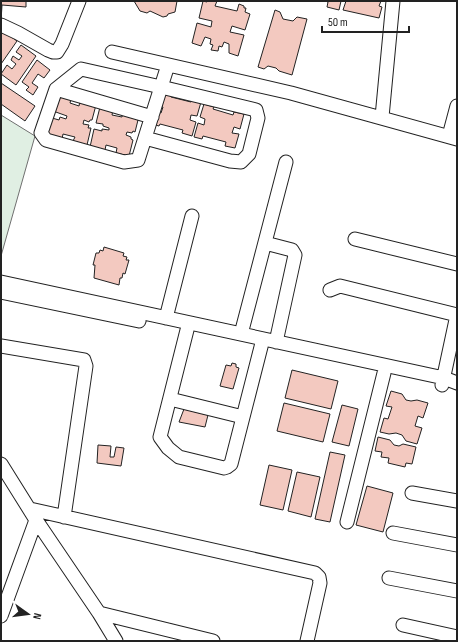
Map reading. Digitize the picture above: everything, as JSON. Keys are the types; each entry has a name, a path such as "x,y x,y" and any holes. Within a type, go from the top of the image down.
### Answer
{"street":[{"path":"1,25 48,50 57,52 62,44 79,1"},
{"path":"382,117 393,1"},
{"path":"112,52 291,93 453,137 457,106"},
{"path":"145,138 230,161 241,162 249,154 258,118 256,110 162,87 81,69 56,89 41,132 46,140 124,162 138,160 145,138 162,87 168,65"},
{"path":"56,89 152,117"},
{"path":"241,334 286,162"},
{"path":"166,318 192,216"},
{"path":"355,239 457,264"},
{"path":"265,243 292,250 295,255 276,342"},
{"path":"1,282 241,334 262,343 276,342 443,382 457,391"},
{"path":"330,290 340,286 457,315 455,331 443,382"},
{"path":"1,292 187,330 262,343 384,373 457,383"},
{"path":"187,330 160,437 168,448 179,456 224,468 230,464 262,343"},
{"path":"1,346 84,360 86,366 64,517"},
{"path":"347,522 384,373"},
{"path":"170,399 243,417"},
{"path":"2,471 99,613 116,641"},
{"path":"412,493 457,501"},
{"path":"33,515 64,517 315,573 319,577 320,582 307,641"},
{"path":"1,616 33,515"},
{"path":"394,534 457,545"},
{"path":"389,578 457,591"},
{"path":"99,613 213,641"},
{"path":"403,625 457,637"}],"green space":[{"path":"1,115 35,136 1,256"}],"building":[{"path":"1,1 26,1 26,7 2,5 1,21"},
{"path":"134,1 177,1 175,12 163,17 150,11 147,13 140,11"},
{"path":"203,1 217,1 215,6 237,11 239,4 246,8 245,12 250,14 245,30 232,26 230,32 244,35 238,56 229,53 229,44 224,42 222,47 219,46 218,51 211,50 213,45 210,44 211,39 205,37 201,46 192,43 197,23 211,27 212,21 199,18"},
{"path":"325,1 341,1 339,10 327,7 328,2"},
{"path":"346,1 381,1 379,6 382,7 379,18 343,10"},
{"path":"275,10 280,12 283,19 293,21 297,17 307,19 292,75 268,66 264,69 258,67"},
{"path":"4,30 17,41 1,64 1,35"},
{"path":"21,45 36,56 16,85 1,74 7,65 12,69 16,64 11,60 13,56 19,60 22,56 16,52"},
{"path":"37,60 50,70 44,78 38,74 32,83 38,87 33,95 26,90 29,87 22,82"},
{"path":"1,83 35,106 25,121 1,104"},
{"path":"161,91 172,94 171,97 191,102 191,99 201,102 197,116 191,115 190,120 196,122 192,136 182,133 183,130 160,124 159,126 152,124 155,111 161,113 163,107 157,105"},
{"path":"57,95 71,99 70,103 79,106 80,101 96,105 92,120 89,122 84,120 83,124 89,125 88,128 91,128 87,145 73,141 75,137 63,134 62,139 47,135 52,118 59,120 60,117 66,119 67,116 53,111"},
{"path":"204,104 214,107 213,109 233,115 234,112 244,114 240,129 234,127 232,133 239,134 235,148 225,146 226,142 203,136 202,139 194,137 198,123 204,125 205,119 200,117"},
{"path":"100,107 113,110 112,115 122,117 123,112 139,116 135,132 127,132 126,135 131,137 133,140 129,156 116,153 117,148 106,145 105,150 90,147 94,129 102,131 102,129 109,130 109,128 103,126 103,124 96,123"},
{"path":"104,247 124,253 123,256 127,257 126,260 129,260 125,274 123,273 122,278 120,278 119,285 94,278 95,265 93,265 96,253 99,253 100,250 103,251"},
{"path":"232,363 236,364 236,367 239,368 233,389 220,386 226,365 231,366"},
{"path":"292,370 338,381 331,409 285,398"},
{"path":"391,391 402,394 406,400 417,400 428,403 423,418 418,416 415,426 422,428 417,444 406,441 402,435 396,433 389,434 380,432 384,418 388,419 392,407 386,406"},
{"path":"284,403 330,414 323,442 277,431"},
{"path":"342,405 358,409 349,446 332,442"},
{"path":"184,409 208,415 205,427 179,422"},
{"path":"378,437 390,440 394,445 399,446 403,444 416,447 412,464 406,463 405,467 388,463 389,458 381,457 382,452 375,451"},
{"path":"98,445 111,446 110,457 114,457 116,447 124,448 121,466 97,463"},
{"path":"330,452 345,455 330,522 315,519"},
{"path":"269,465 292,470 283,510 260,505"},
{"path":"297,472 320,477 311,517 288,511"},
{"path":"367,486 393,493 383,532 356,525"}]}
